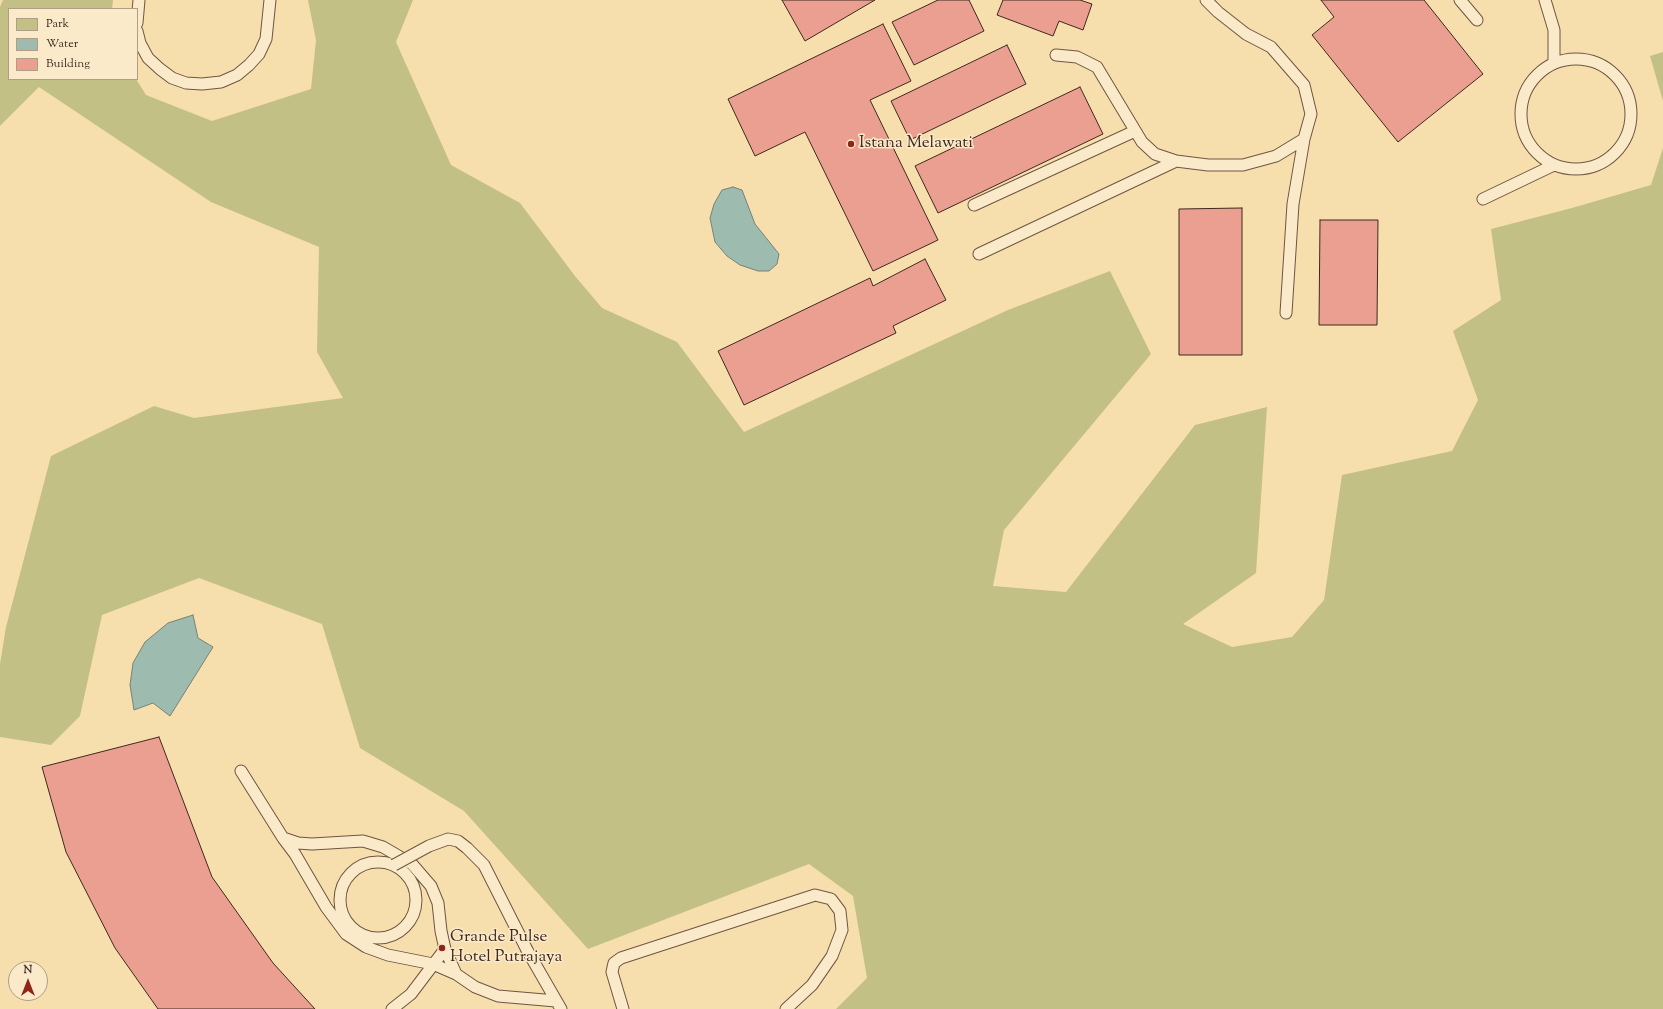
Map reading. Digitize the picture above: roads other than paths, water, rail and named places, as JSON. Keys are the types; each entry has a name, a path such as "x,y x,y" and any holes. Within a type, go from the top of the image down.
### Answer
{"lane":[{"path":"138,12 139,0"},
{"path":"138,35 140,43 148,58 172,78 186,83 202,84 221,82 237,75 250,65 259,54 266,39 270,0"},
{"path":"1206,0 1218,12 1246,34 1271,47 1304,85 1311,114 1304,139 1292,204 1286,313"},
{"path":"1460,0 1477,20"},
{"path":"1546,0 1554,30 1554,63"},
{"path":"1056,55 1077,57 1097,67 1142,142 1155,154 1176,161 1208,165 1243,165 1276,156 1304,139"},
{"path":"1571,58 1590,60 1606,68 1620,80 1628,96 1632,114 1628,132 1620,148 1606,160 1589,168 1571,169 1554,165 1538,155 1526,140 1520,123 1520,104 1527,87 1538,73 1554,63 1571,58"},
{"path":"974,205 1135,131"},
{"path":"979,254 1176,161"},
{"path":"1483,199 1554,165"},
{"path":"241,771 326,907 346,934 366,947 388,955 433,964 456,974 475,987 498,996 559,1005"},
{"path":"284,838 298,843 312,844 363,841 383,847 412,864 431,886 438,903 441,931 445,949 456,974"},
{"path":"394,865 410,877 417,896 414,916 401,931 382,938 362,935 347,922 340,904 343,884 356,869 374,862 394,865 429,846 448,839 458,841 484,865 528,950 559,1005"},
{"path":"623,1009 612,972 614,963 621,958 815,895 831,899 840,911 842,930 832,956 812,985 786,1009"},
{"path":"392,1009 411,994 445,949"}],"water":[{"path":"733,187 742,190 755,224 779,254 777,264 769,271 758,271 740,265 727,256 715,242 710,218 714,204 722,190"},
{"path":"193,615 198,638 213,647 170,716 153,703 134,710 130,685 133,663 145,642 168,623"}],"place":[{"name":"Istana Melawati","path":"851,144"},
{"name":"Grande Pulse Hotel Putrajaya","path":"442,948"}]}
